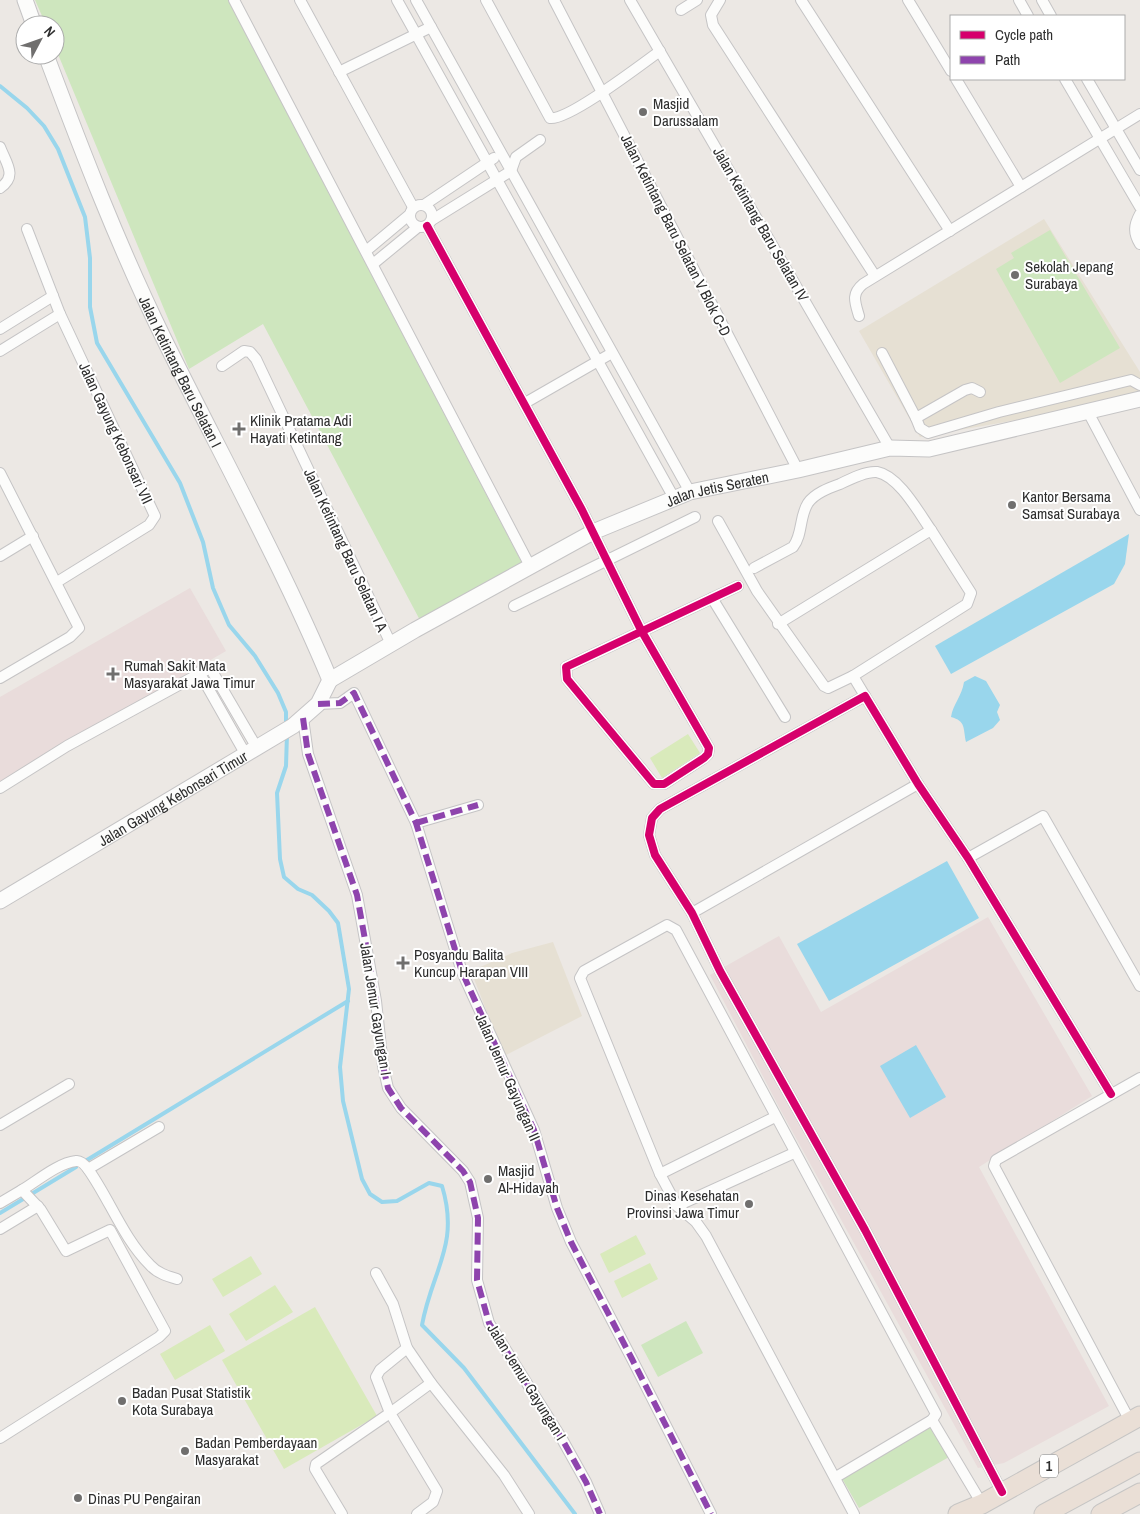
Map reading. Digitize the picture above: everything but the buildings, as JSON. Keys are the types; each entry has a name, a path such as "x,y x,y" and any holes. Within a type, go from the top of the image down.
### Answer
{"highway":[{"name":"1","path":"958,1514 982,1504 1135,1418"},
{"path":"1044,1514 1140,1462"},
{"path":"1101,1514 1140,1493"}],"street":[{"path":"25,0 30,15"},
{"path":"234,0 530,566"},
{"path":"300,0 411,211 412,223 426,224"},
{"path":"398,0 489,161 674,498"},
{"path":"416,0 690,492"},
{"path":"486,0 550,118 560,117 602,92 660,51"},
{"name":"Jalan Ketintang Baru Selatan V Blok C-D","path":"554,0 798,470"},
{"name":"Jalan Ketintang Baru Selatan IV","path":"630,0 890,448"},
{"path":"681,10 697,0"},
{"path":"720,0 711,15 713,25 876,276"},
{"path":"801,0 950,230"},
{"path":"908,0 950,69"},
{"path":"1019,0 1027,15"},
{"path":"1042,0 1050,15"},
{"path":"338,72 431,27"},
{"name":"Jalan Ketintang Baru Selatan I","path":"50,65 85,162 141,291 268,546 330,680"},
{"path":"957,80 1021,187"},
{"path":"1066,80 1140,207"},
{"path":"1088,80 1140,170"},
{"path":"859,316 854,296 856,290 1140,114"},
{"path":"373,264 426,224 511,171 516,157 540,140"},
{"path":"0,147 11,175 9,182 0,188"},
{"path":"366,251 411,211 424,205 489,161 501,154 516,157"},
{"path":"424,205 430,208 426,224 525,403 593,532 641,630 710,750 704,758 662,785 651,781 565,673 568,664 641,630 738,586"},
{"path":"1140,214 1134,225 1136,238 1140,244"},
{"name":"Jalan Gayung Kebonsari VII","path":"28,229 52,296 155,516 149,525 57,582"},
{"path":"0,329 52,296"},
{"path":"0,351 60,314"},
{"name":"Jalan Ketintang Baru Selatan I A","path":"222,366 244,351 250,352 256,359 391,644"},
{"path":"525,403 612,353"},
{"path":"882,353 920,428 928,433 999,412 1131,380 1140,384"},
{"path":"916,418 965,390 972,388 980,392"},
{"name":"Jalan Jetis Seraten","path":"330,680 593,532 690,492 798,470 890,448 929,449 1140,399"},
{"path":"1088,412 1140,510"},
{"path":"718,521 752,584 778,624 824,686 831,688 967,604 971,593 932,530 894,481 877,472 868,473 823,491 808,503 802,516 798,541 794,547 754,568"},
{"path":"0,473 4,488 33,536 57,582 78,626 78,631 0,678"},
{"path":"514,606 695,517"},
{"path":"778,624 932,530"},
{"path":"0,556 33,536"},
{"path":"712,598 785,717"},
{"path":"0,788 68,746 208,668 212,671 251,752"},
{"path":"853,676 918,784 968,858 1111,1094"},
{"name":"Jalan Gayung Kebonsari Timur","path":"0,901 251,752 298,722 318,704 330,680"},
{"name":"Jalan Jemur Gayungan II","path":"318,704 340,703 354,694 416,823 462,972 534,1130 557,1208 570,1242 632,1359 710,1514"},
{"path":"865,696 660,809 652,818 648,835 650,844 692,913 720,971 865,1230 1002,1492"},
{"name":"Jalan Jemur Gayungan I","path":"298,722 357,895 376,1001 383,1066 388,1088 401,1108 451,1158 470,1182 478,1227 478,1286 490,1323 562,1439 586,1482 600,1514"},
{"path":"692,913 918,784"},
{"path":"416,823 478,805"},
{"path":"968,858 1043,816 1140,986"},
{"path":"836,1477 932,1420 936,1414 794,1153 676,930 668,925 584,971 580,978 660,1174 677,1206 696,1222 706,1236 854,1514"},
{"path":"1135,1418 994,1166 996,1160 1140,1078"},
{"path":"0,1125 69,1084"},
{"path":"660,1174 775,1117"},
{"path":"88,1169 159,1127"},
{"path":"677,1206 794,1153"},
{"path":"0,1228 58,1168 76,1161 81,1162 88,1169 116,1219 149,1264 160,1273 177,1279"},
{"path":"0,1203 29,1197"},
{"path":"0,1438 159,1337 165,1331 110,1230 66,1251 29,1197"},
{"path":"376,1273 393,1304 407,1348 431,1383 504,1474 529,1514"},
{"path":"407,1348 380,1370 376,1377 390,1413 438,1490 433,1502 418,1514"},
{"path":"342,1514 315,1469 316,1464 431,1383"},
{"path":"932,1420 982,1504"}],"shaded area":[{"name":"Sekolah Jepang Surabaya","path":"1044,219 1140,372 1140,393 1033,417 920,437 859,331"},
{"name":"Rumah Sakit Mata Masyarakat Jawa Timur","path":"190,588 226,651 0,782 0,697"},
{"path":"988,917 1092,1096 979,1167 1109,1406 1004,1463 978,1468 780,1109 710,975 779,936 821,1012"},
{"path":"553,942 582,1016 504,1056 471,971 512,953"}],"green space":[{"path":"35,0 228,0 522,563 422,624 263,324 189,369 62,65 65,65 65,15 42,15"},
{"path":"1050,230 1120,348 1060,383 996,269 1014,258 1011,253"},
{"path":"688,734 700,753 662,778 650,758"},
{"path":"636,1235 646,1254 609,1273 600,1254"},
{"path":"251,1256 262,1274 223,1297 212,1279"},
{"path":"650,1263 658,1279 622,1298 614,1281"},
{"path":"275,1285 293,1312 246,1341 229,1314"},
{"path":"315,1307 377,1416 284,1469 222,1360"},
{"path":"686,1321 703,1353 658,1377 641,1345"},
{"path":"210,1325 225,1351 175,1380 160,1354"},
{"path":"930,1424 949,1457 859,1508 840,1475"}],"water":[{"path":"1129,534 1125,564 1114,584 951,674 935,646"},
{"path":"975,676 986,681 1000,705 997,712 1000,720 993,728 966,742 962,723 951,717 964,682"},
{"path":"947,861 979,918 829,1001 797,944"},
{"path":"916,1045 946,1097 910,1118 880,1066"}],"waterway":[{"path":"0,86 27,108 44,126 58,149 85,217 90,258 90,307 97,343 180,483 203,542 213,588 229,625 255,656 278,693 286,712 286,725"},
{"path":"287,734 286,766 277,793 280,859 284,877 298,889 312,895 329,911 338,923 349,989 340,1067 343,1101 362,1179 370,1194 382,1202 397,1201 429,1183 442,1186 447,1207 448,1225 446,1241 422,1325 464,1368 575,1514"},
{"path":"87,1160 348,1001"},
{"path":"0,1213 76,1167"}],"marked path":[{"path":"318,704 340,703 354,693 416,823 462,972 534,1130 557,1208 571,1242 711,1514"},
{"path":"303,718 308,754 357,895 376,1001 383,1066 388,1088 401,1108 463,1171 470,1182 478,1218 477,1280 489,1323 562,1439 586,1482 600,1514"},
{"path":"416,823 478,805"}],"cycle path":[{"path":"427,226 582,510 641,630 709,748 708,754 704,758 664,784 654,784 567,679 566,667 738,586"},
{"path":"1002,1492 865,1230 720,971 692,913 655,855 649,835 652,818 660,809 865,696 918,784 968,858 1111,1094"}],"place":[{"name":"Masjid Darussalam","path":"643,112"},
{"name":"Sekolah Jepang Surabaya","path":"1015,275"},
{"name":"Klinik Pratama Adi Hayati Ketintang","path":"239,429"},
{"name":"Kantor Bersama Samsat Surabaya","path":"1012,505"},
{"name":"Rumah Sakit Mata Masyarakat Jawa Timur","path":"113,674"},
{"name":"Posyandu Balita Kuncup Harapan VIII","path":"403,963"},
{"name":"Masjid Al-Hidayah","path":"488,1179"},
{"name":"Dinas Kesehatan Provinsi Jawa Timur","path":"749,1204"},
{"name":"Badan Pusat Statistik Kota Surabaya","path":"122,1401"},
{"name":"Badan Pemberdayaan Masyarakat","path":"185,1451"},
{"name":"Dinas PU Pengairan","path":"78,1498"}]}
